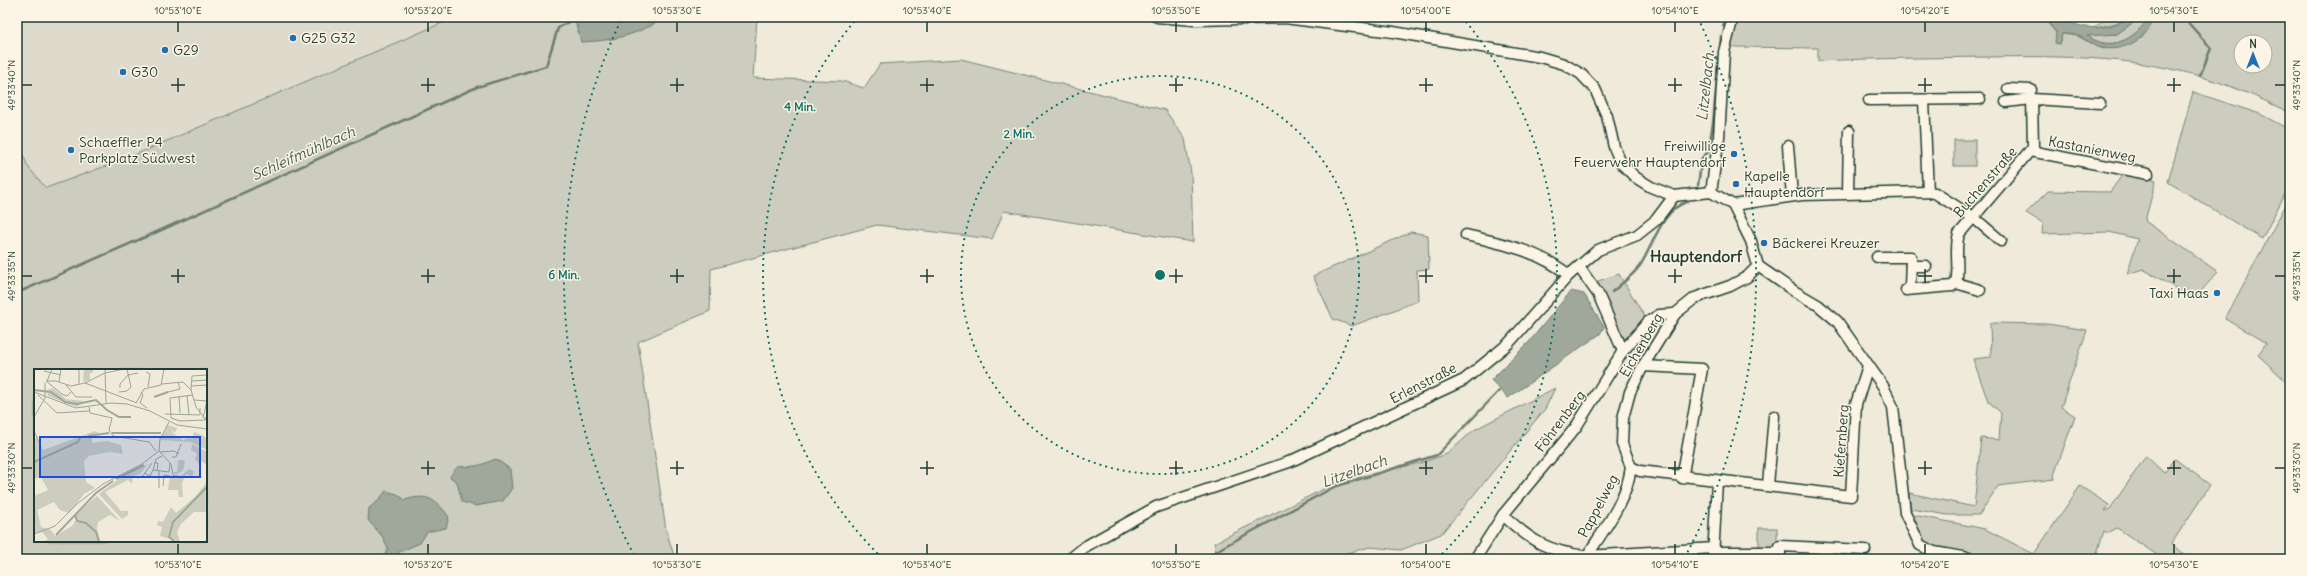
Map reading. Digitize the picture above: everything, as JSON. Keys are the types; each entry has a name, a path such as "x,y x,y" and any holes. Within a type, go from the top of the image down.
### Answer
{"street":[{"path":"1158,17 1194,20 1285,18 1393,32 1540,57 1564,64 1581,74 1595,89 1607,116 1614,147 1620,163 1634,177 1651,187 1674,196 1711,192 1733,205 1751,241 1758,266 1794,291 1818,305 1837,321 1883,386 1893,407 1905,513 1920,545 1934,552 1974,559"},
{"path":"1711,192 1719,138 1724,52 1732,17"},
{"path":"2008,89 2031,95 2100,103"},
{"path":"2006,102 2031,95"},
{"name":"Buchenstraße","path":"1956,283 1956,244 1959,234 2033,147 2031,95"},
{"path":"1869,100 1980,99"},
{"path":"1924,100 1928,192"},
{"path":"1848,193 1849,131"},
{"path":"1788,146 1792,196"},
{"name":"Kastanienweg","path":"2030,151 2148,174"},
{"path":"1733,205 1792,196 1848,193 1928,192 1947,200 1973,217 2001,241"},
{"name":"Erlenstraße","path":"1070,559 1101,537 1156,507 1290,462 1464,380 1508,344 1569,275 1578,267 1598,250 1636,235 1656,220 1674,196"},
{"path":"1466,234 1534,253 1554,264 1569,275"},
{"path":"1877,257 1911,257 1908,289 1952,286 1956,283 1980,290"},
{"name":"Eichenberg","path":"1631,467 1622,444 1623,418 1630,392 1643,366 1675,314 1695,298 1730,286 1747,278 1758,266"},
{"path":"1910,266 1926,266"},
{"path":"1578,267 1598,294 1623,351"},
{"name":"Föhrenberg","path":"1474,559 1503,515 1576,427 1623,351 1648,322 1659,315 1675,314"},
{"path":"1643,366 1702,369 1682,478"},
{"name":"Kiefernberg","path":"1768,485 1851,496 1856,404 1868,366"},
{"path":"1631,467 1640,471 1682,478 1768,485 1774,416"},
{"name":"Pappelweg","path":"1503,515 1527,537 1563,554 1587,556 1611,518 1629,482 1631,467"},
{"path":"1714,553 1716,481"},
{"path":"1587,556 1714,553 1780,555 1780,546 1865,550"}],"shaded area":[{"path":"17,17 456,17 125,159 46,189 28,167 17,140"},
{"path":"456,17 575,17 577,30 650,27 662,17 757,17 753,78 842,81 864,88 880,64 961,59 1165,110 1185,139 1191,173 1193,242 1004,211 992,239 877,225 711,269 710,311 638,342 666,530 675,559 17,559 17,140 28,167 46,188 125,159"},
{"path":"575,17 662,17 644,29 634,33 613,39 581,42"},
{"path":"1737,17 2043,17 2056,33 2059,44 2062,34 2078,36 2093,45 2104,49 2142,38 2155,17 2290,17 2290,113 2250,94 2222,83 2180,71 2132,62 2084,58 2036,57 1902,58 1818,61 1818,48 1731,46"},
{"path":"2043,17 2053,18 2091,28 2112,25 2123,21 2128,17 2141,17 2117,34 2087,36 2104,44 2122,41 2130,37 2144,25 2149,17 2155,17 2152,25 2135,42 2119,48 2111,49 2093,45 2081,37 2070,34 2062,34 2059,44 2055,43 2056,32"},
{"path":"2107,17 2128,17 2124,21 2093,29"},
{"path":"2141,17 2149,17 2137,32 2130,38 2122,41 2105,43 2087,35 2117,34"},
{"path":"2193,92 2260,114 2290,130 2290,184 2262,239 2168,182"},
{"path":"1954,140 1975,140 1975,166 1954,166"},
{"path":"2123,174 2156,180 2145,221 2218,272 2194,299 2143,269 2127,274 2138,239 2109,232 2042,234 2043,223 2026,213 2048,191 2110,192"},
{"path":"2290,197 2290,378 2287,382 2258,355 2266,343 2225,319"},
{"path":"1411,232 1428,235 1429,269 1417,270 1418,301 1352,326 1333,319 1313,276"},
{"path":"1619,274 1648,322 1623,351 1595,282"},
{"path":"1571,291 1584,294 1604,327 1600,334 1508,398 1491,380 1529,342"},
{"path":"1990,323 2047,324 2087,330 2061,407 2075,416 2054,475 2055,479 1998,486 1979,515 1948,515 1911,509 1909,493 1974,507 1981,438 1999,440 2001,413 1988,401 1973,359 1991,357"},
{"path":"1555,388 1545,409 1441,534 1401,550 1370,547 1340,555 1341,559 1217,559 1214,543 1340,481 1420,463 1447,454 1474,430"},
{"path":"2146,456 2164,473 2175,459 2210,485 2172,543 2189,559 2163,559 2117,528 2108,533 2104,531 2095,559 1979,559 1931,548 1919,534 1914,515 1985,529 2034,554 2080,486 2109,505 2105,511 2110,509"},
{"path":"496,459 510,469 512,488 503,501 476,506 462,502 457,482 450,477 455,469 458,467 477,466"},
{"path":"386,491 397,494 405,500 419,497 430,499 435,502 449,517 446,528 427,532 420,543 399,552 397,559 383,559 388,548 382,536 368,520 369,508 378,501"},
{"path":"1759,528 1777,528 1777,549 1759,549"}],"waterway":[{"name":"Litzelbach","path":"1723,26 1726,17"},
{"path":"2183,17 2211,48 2200,76"},
{"name":"Schleifmühlbach","path":"17,293 159,231 477,87 546,66 558,28 575,18"},
{"name":"Litzelbach","path":"1698,185 1702,158 1708,152 1713,123 1721,36"},
{"name":"Litzelbach","path":"1612,292 1631,276 1641,264 1665,219 1671,212 1687,202"},
{"name":"Litzelbach","path":"1204,559 1223,547 1334,487 1437,455 1499,391"}],"place":[{"name":"G25 G32","path":"293,38"},
{"name":"G29","path":"165,50"},
{"name":"G30","path":"123,72"},
{"name":"Schaeffler P4 Parkplatz Südwest","path":"71,150"},
{"name":"Freiwillige Feuerwehr Hauptendorf","path":"1734,154"},
{"name":"Kapelle Hauptendorf","path":"1736,184"},
{"name":"Bäckerei Kreuzer","path":"1764,243"},
{"name":"Taxi Haas","path":"2217,293"}],"district":[{"name":"Hauptendorf","path":"1696,256"}]}
